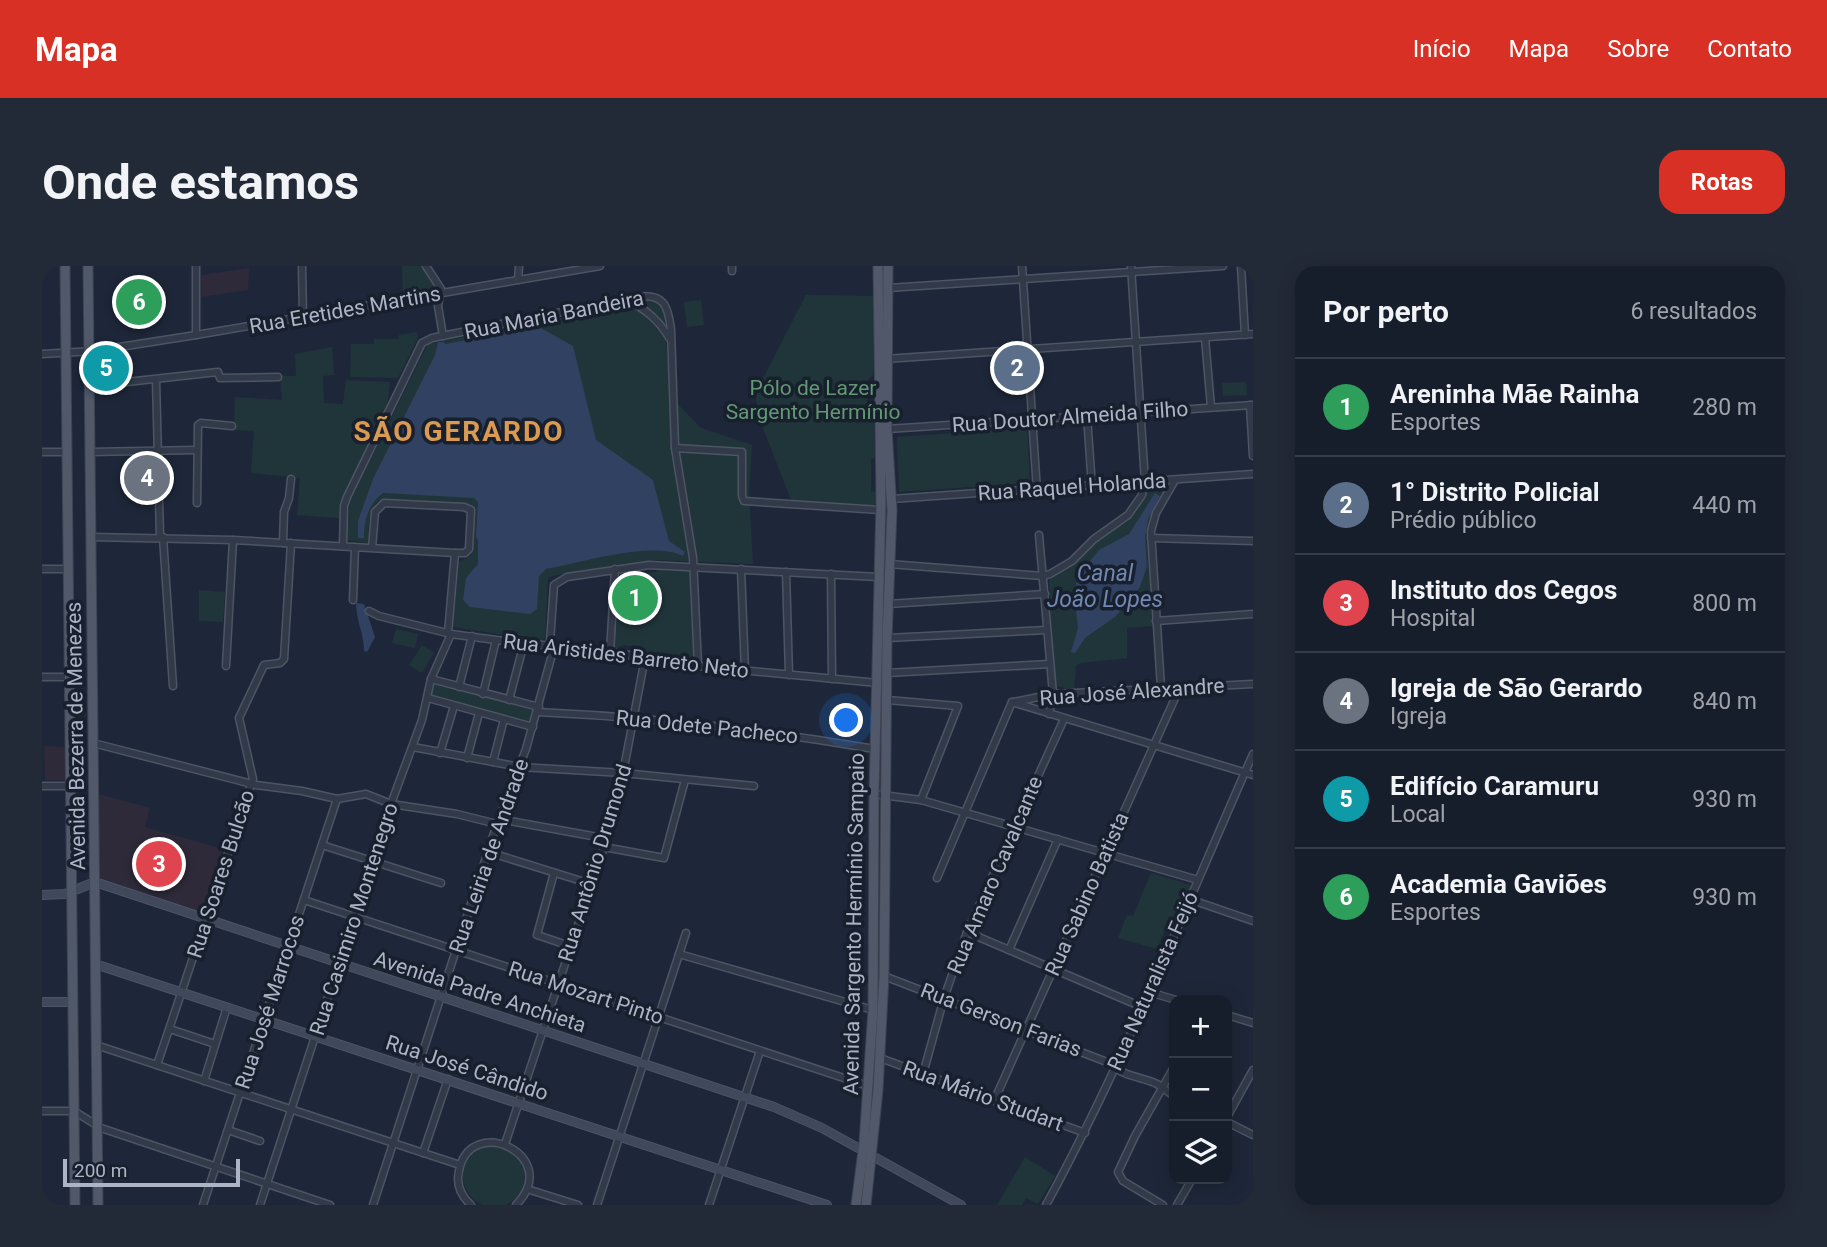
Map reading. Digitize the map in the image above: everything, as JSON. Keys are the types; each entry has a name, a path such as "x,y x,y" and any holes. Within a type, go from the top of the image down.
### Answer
{"main road":[{"name":"Avenida Bezerra de Menezes","path":"65,266 75,1205"},
{"name":"Avenida Bezerra de Menezes","path":"89,266 98,1205"},
{"name":"Avenida Sargento Hermínio Sampaio","path":"856,1205 868,1153 880,1058 884,976 891,499 878,266"},
{"name":"Avenida Sargento Hermínio Sampaio","path":"866,1205 868,1086 873,1010 874,793 883,359 888,266"}],"street":[{"path":"196,266 196,335"},
{"path":"302,266 303,317"},
{"path":"343,546 344,506 353,485 419,347 426,340 443,336 438,306 441,288 426,266"},
{"path":"518,280 519,266"},
{"name":"Rua Eretides Martins","path":"42,354 89,351 196,335 600,266"},
{"path":"1022,266 1037,491"},
{"path":"888,288 1131,269 1223,266"},
{"path":"883,359 1249,334 1241,266"},
{"path":"889,564 1043,576 1072,561 1094,539 1128,515 1142,495 1145,482 1131,269"},
{"name":"Rua Maria Bandeira","path":"443,336 649,296 661,299 669,317 672,344"},
{"path":"627,299 647,311 658,322 672,344 675,447 693,566 698,666"},
{"path":"1205,338 1211,407"},
{"path":"90,386 218,373 220,378 278,377"},
{"path":"156,380 162,537 173,685"},
{"path":"1251,405 1253,456"},
{"name":"Rua Doutor Almeida Filho","path":"887,429 1251,405"},
{"path":"1087,416 1092,487"},
{"path":"197,503 197,427 199,424 232,426"},
{"path":"675,447 742,452 744,501 880,510"},
{"path":"90,452 196,450"},
{"path":"42,452 67,452"},
{"name":"Rua Raquel Holanda","path":"891,499 1253,474"},
{"path":"282,543 284,512 291,479"},
{"path":"1161,688 1152,526 1156,513 1175,480"},
{"path":"91,537 233,540 465,554 469,550 472,512 469,508 384,503 375,512 372,548"},
{"path":"1039,535 1053,694 1049,714"},
{"path":"1152,538 1253,541"},
{"path":"226,666 233,540"},
{"name":"Rua Soares Bulcão","path":"158,1066 253,779 239,715 264,665 280,663 284,659 291,543"},
{"path":"353,600 355,547"},
{"path":"450,634 455,553"},
{"path":"611,652 615,569 649,565 693,566 879,577"},
{"path":"42,569 68,569"},
{"name":"Rua Leiria de Andrade","path":"373,1205 498,821 520,767 538,710 553,651 554,585 567,577 615,569"},
{"path":"741,569 745,671"},
{"path":"786,572 789,675"},
{"path":"831,574 832,679"},
{"path":"888,604 1045,594"},
{"name":"Rua Aristides Barreto Neto","path":"369,611 450,634 611,652 698,666 887,684"},
{"path":"1156,621 1253,614"},
{"path":"887,638 1047,630"},
{"name":"Rua Casimiro Montenegro","path":"260,1205 391,804 413,747 431,679 450,634"},
{"path":"459,687 472,636"},
{"path":"483,694 496,640"},
{"path":"509,700 524,643"},
{"name":"Rua Antônio Drumond","path":"505,1144 604,847 603,838 623,773 645,658"},
{"name":"Rua José Alexandre","path":"887,673 1050,664"},
{"path":"42,677 69,677"},
{"name":"Rua Odete Pacheco","path":"431,679 538,710 733,728 875,749"},
{"name":"Rua José Alexandre","path":"1012,702 1053,694 1253,684"},
{"name":"Rua Sabino Batista","path":"994,1101 1180,687"},
{"path":"428,698 533,727"},
{"path":"887,701 958,706 921,800"},
{"path":"937,878 1012,702 1253,775"},
{"path":"440,753 454,706"},
{"path":"467,758 479,713"},
{"path":"493,762 504,719"},
{"name":"Rua Amaro Cavalcante","path":"923,1074 944,998 967,932 1064,719"},
{"path":"93,743 251,784 337,799 366,794 391,804 603,838"},
{"path":"413,747 520,767 623,773 754,786"},
{"name":"Rua Naturalista Feijó","path":"1046,1205 1085,1133 1115,1068 1253,754"},
{"path":"604,847 664,858 685,780"},
{"path":"42,786 70,786"},
{"path":"874,793 921,800 1198,880"},
{"name":"Rua José Marrocos","path":"203,1205 337,799"},
{"path":"1009,950 1058,839"},
{"path":"322,845 441,883"},
{"path":"488,852 591,884"},
{"path":"554,873 537,935 570,946"},
{"path":"42,895 65,894 95,883"},
{"name":"Avenida Padre Anchieta","path":"95,883 804,1118 951,1203 961,1205"},
{"name":"Rua Mozart Pinto","path":"304,900 868,1086"},
{"path":"1189,900 1253,920"},
{"path":"967,932 1142,1007"},
{"path":"597,1205 686,933"},
{"path":"679,954 873,1010"},
{"name":"Rua José Cândido","path":"95,964 827,1205"},
{"name":"Rua Gerson Farias","path":"884,976 1111,1063 1115,1068 1152,1082 1169,1093"},
{"path":"1149,992 1169,998"},
{"path":"42,1002 72,1002"},
{"path":"204,1080 227,1007"},
{"path":"1232,1017 1253,1023"},
{"path":"170,1029 215,1044"},
{"path":"96,1045 460,1165"},
{"path":"709,1205 760,1051"},
{"name":"Rua Mário Studart","path":"880,1058 1085,1133"},
{"path":"1232,1110 1253,1070"},
{"path":"1163,1205 1123,1181 1119,1175 1123,1160 1169,1075"},
{"path":"423,1153 448,1079"},
{"path":"42,1111 74,1111 97,1126 330,1205"},
{"path":"1230,1121 1253,1135"},
{"path":"228,1130 260,1140"},
{"path":"471,1205 460,1189 460,1165 474,1148 484,1143 505,1144 519,1152 527,1166 527,1189 516,1205"},
{"path":"1177,1205 1189,1184"},
{"path":"527,1189 578,1205"}],"shaded area":[{"path":"249,268 248,290 201,297 201,275"},
{"path":"44,746 65,747 65,780 45,780"},
{"path":"99,794 150,808 145,827 223,849 202,913 100,878"}],"green space":[{"path":"402,266 423,266 437,290 403,295"},
{"name":"Pólo de Lazer Sargento Hermínio","path":"806,295 875,296 873,375 868,379 867,407 873,409 875,458 871,459 871,491 876,492 876,502 870,508 791,500 760,420 755,394"},
{"path":"663,298 670,396 701,428 752,445 749,494 753,564 655,560 552,576 548,579 545,638 541,641 453,627 459,562 471,556 475,509 471,505 382,499 371,512 368,543 347,540 350,501 428,344"},
{"path":"701,300 704,325 687,327 684,302"},
{"path":"417,332 418,338 398,378 350,377 351,344 374,344 374,339 398,339 399,335"},
{"path":"332,347 334,375 323,376 324,403 343,404 346,380 390,382 387,407 340,504 339,518 297,515 300,478 251,473 254,431 234,430 235,397 282,400 280,376 296,376 295,354"},
{"path":"1246,382 1247,395 1223,396 1222,383"},
{"path":"1027,428 1030,483 899,492 897,437"},
{"path":"1165,484 1169,486 1151,518 1148,535 1153,626 1127,628 1127,658 1080,663 1076,666 1074,690 1057,686 1054,681 1049,579 1072,565 1097,539 1127,522 1137,510 1148,487"},
{"path":"660,568 689,569 694,661 642,652 639,647 623,645 616,649 614,645 619,572 656,572"},
{"path":"199,590 225,592 223,622 199,621"},
{"path":"396,629 418,634 415,648 392,643"},
{"path":"422,645 434,653 422,673 409,665"},
{"path":"433,684 532,710 534,711 530,723 433,696"},
{"path":"1151,873 1191,885 1172,928 1166,927 1157,949 1118,938 1127,915 1133,916"},
{"path":"494,1145 516,1154 525,1176 516,1198 494,1207 472,1198 463,1176 472,1154"},
{"path":"1025,1157 1055,1176 1038,1204 1026,1198 1022,1205 997,1205"}],"water":[{"path":"539,327 573,346 596,440 653,480 669,541 685,552 683,556 654,550 636,552 546,569 539,576 537,609 530,614 470,607 463,600 466,578 478,564 478,502 474,498 383,493 368,513 364,538 358,538 358,521 373,479 435,355 438,342 445,344"},
{"name":"Canal João Lopes","path":"1155,493 1160,496 1148,519 1145,537 1147,566 1140,587 1115,617 1085,638 1075,653 1071,652 1078,628 1074,593 1078,576 1099,550 1129,534"},
{"path":"356,603 364,604 375,637 367,652 364,651"}],"place":[{"name":"Academia Gaviões","path":"139,302"},
{"name":"Edifício Caramuru","path":"106,368"},
{"name":"1° Distrito Policial","path":"1017,368"},
{"name":"Igreja de São Gerardo","path":"147,478"},
{"name":"Areninha Mãe Rainha","path":"635,598"},
{"name":"Instituto dos Cegos","path":"159,864"}],"district":[{"name":"SÃO GERARDO","path":"459,431"}]}
